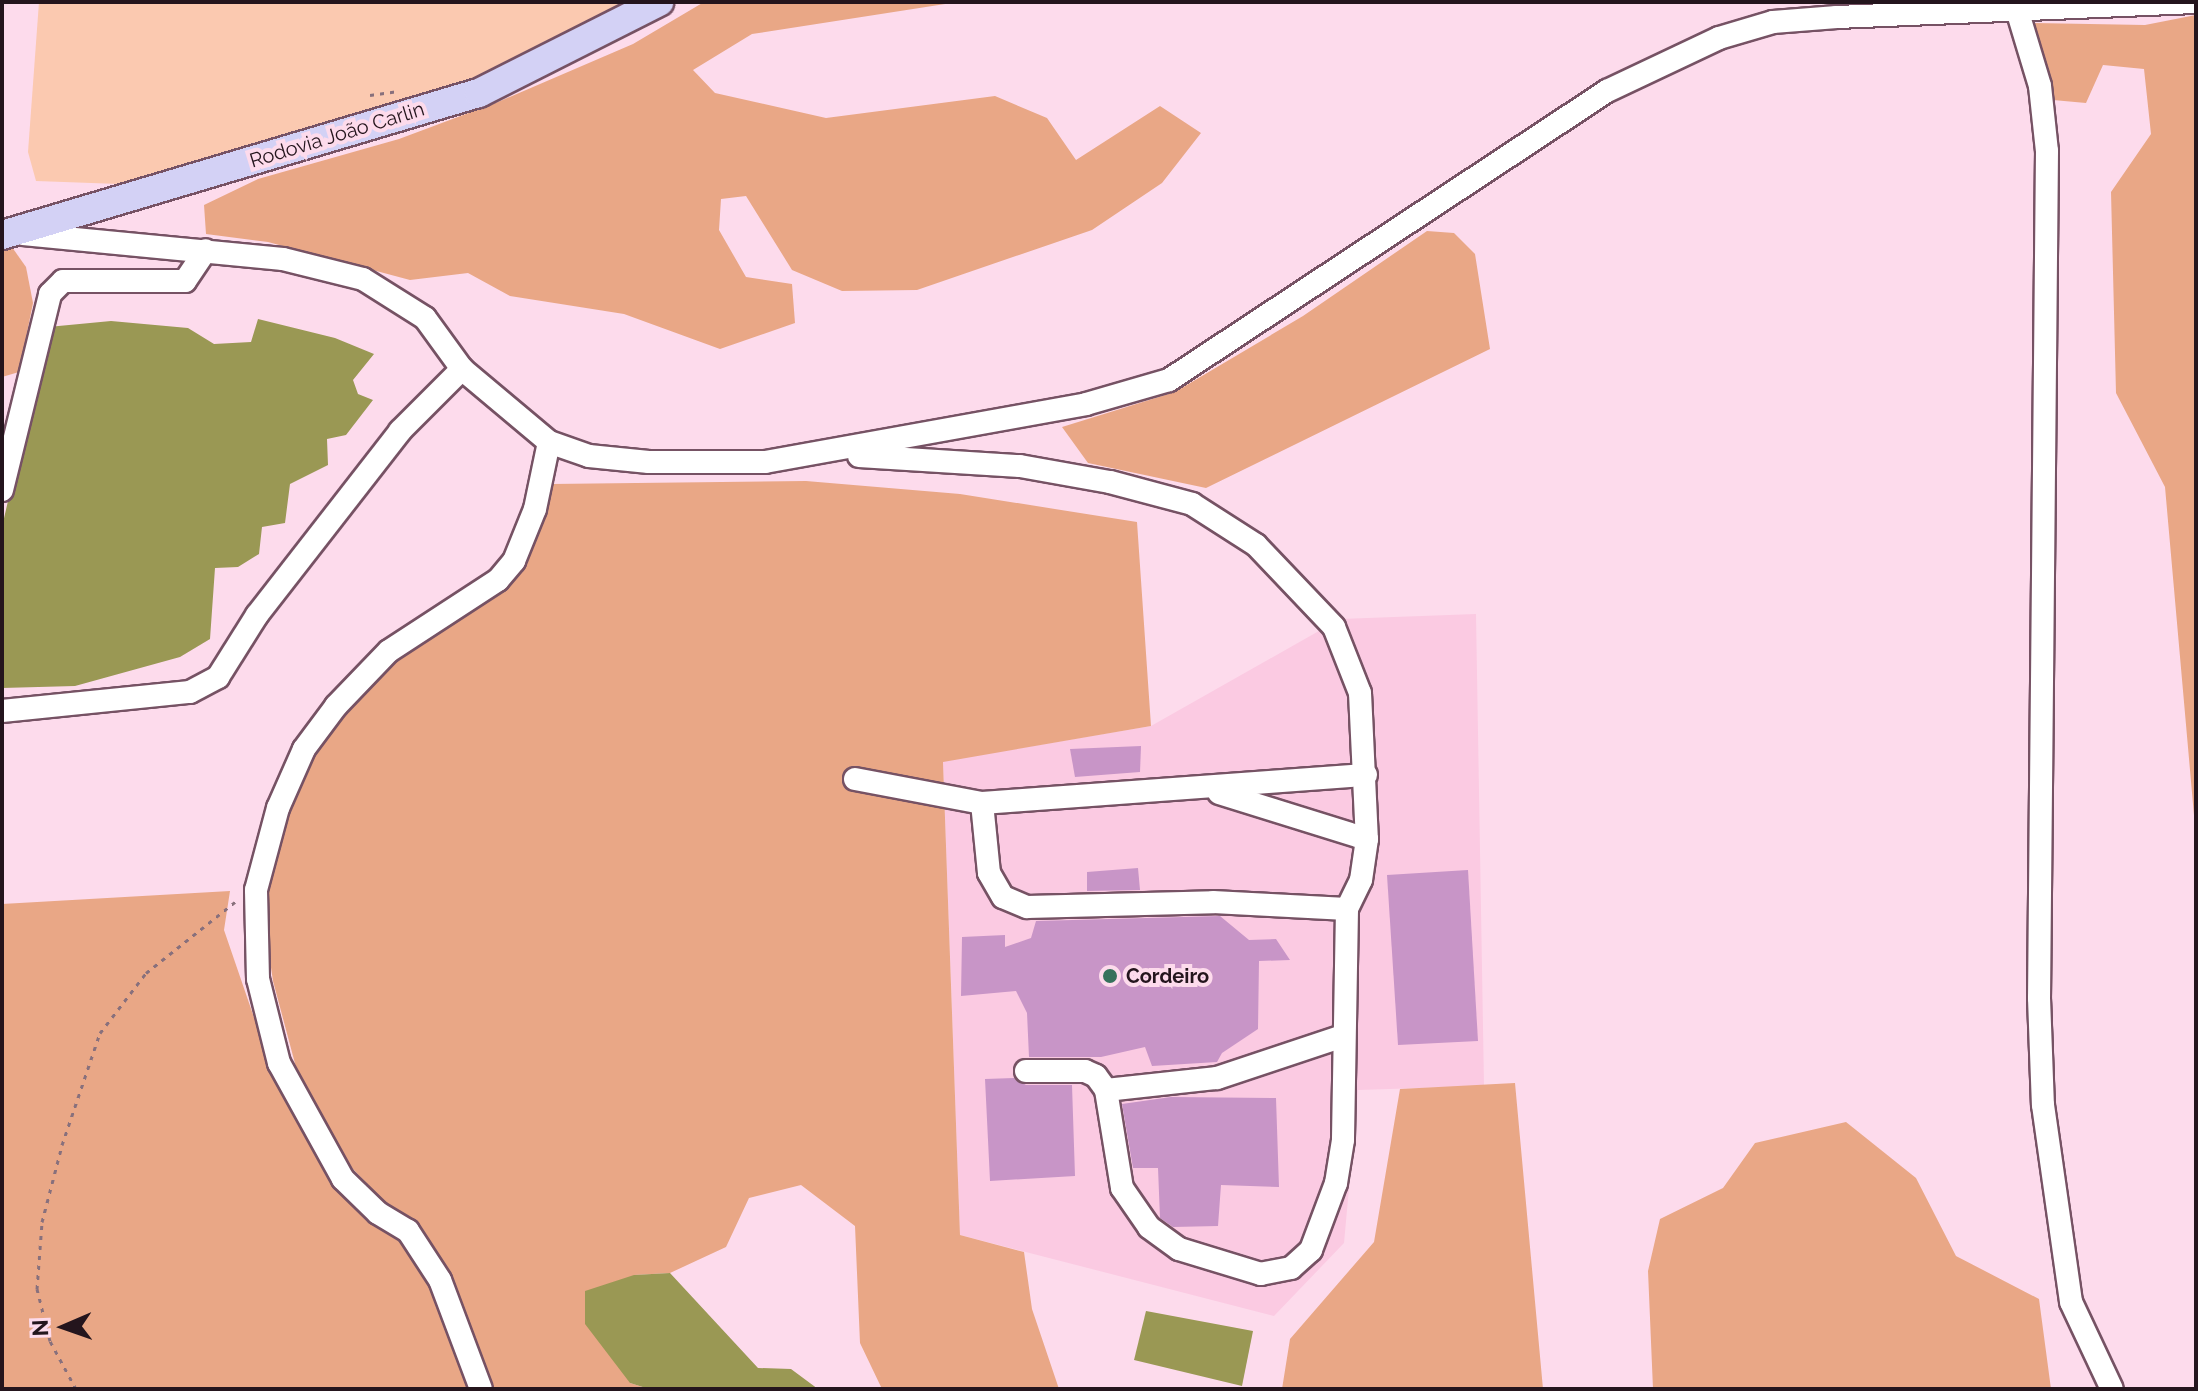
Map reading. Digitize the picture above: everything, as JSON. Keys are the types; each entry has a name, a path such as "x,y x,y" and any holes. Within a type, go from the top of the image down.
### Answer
{"main road":[{"name":"Rodovia João Carlin","path":"4,235 479,93 659,2"}],"street":[{"path":"4,235 70,235 283,259 363,279 425,318 462,369 549,442 589,456 703,466 829,454 1086,404 1169,380 1607,91 1719,38 1799,20 2020,7 2196,2"},
{"path":"2020,7 2040,86 2047,151 2039,982 2043,1105 2071,1302 2112,1389"},
{"path":"2,490 50,294 63,281 185,281 206,250"},
{"path":"2,711 190,692 218,677 257,615 400,431 462,369"},
{"path":"481,1389 440,1280 408,1231 378,1213 343,1179 279,1063 258,979 256,890 278,808 304,749 336,706 389,651 506,571 535,509 549,442"},
{"path":"829,454 1020,466 1110,482 1192,504 1256,545 1334,627 1360,693 1367,839 1361,880 1347,909 1343,1036 1345,1101 1336,1183 1311,1250 1291,1268 1261,1274 1179,1249 1149,1227 1122,1188 1106,1090 1096,1076 1085,1071 1026,1071"},
{"path":"855,779 982,803 1211,790 1366,775"},
{"path":"1211,790 1367,839"},
{"path":"982,803 989,873 1003,897 1027,907 1213,902 1347,909"},
{"path":"1106,1090 1217,1078 1343,1036"}],"path":[{"path":"76,1389 50,1341 37,1289 42,1222 100,1033 146,973 216,913 256,890"}],"shaded area":[{"path":"39,2 636,2 475,80 358,119 119,184 36,181 28,152"},
{"path":"704,2 958,2 752,34 693,70 715,93 826,118 995,96 1047,118 1076,160 1160,106 1201,133 1162,183 1092,230 917,290 842,291 792,270 746,196 721,199 719,230 746,277 792,284 795,323 720,349 624,314 510,296 468,273 410,280 268,242 206,234 204,205 258,179 399,139 498,102 633,44"},
{"path":"2196,15 2196,838 2165,487 2116,393 2111,192 2151,134 2144,69 2103,65 2086,103 2053,100 2034,23 2145,25"},
{"path":"1427,231 1454,233 1475,254 1490,349 1206,488 1088,463 1062,427 1175,392 1303,316"},
{"path":"2,233 26,267 33,303 19,372 2,377"},
{"path":"258,319 335,338 374,354 353,380 358,394 373,400 346,435 327,439 328,465 290,484 285,523 262,527 259,554 238,567 215,568 210,639 180,657 75,686 2,688 2,527 48,327 111,321 188,328 214,344 251,342"},
{"path":"806,481 960,494 1137,522 1151,726 943,762 960,1235 1024,1252 1032,1309 1059,1389 882,1389 860,1343 855,1226 801,1185 749,1198 726,1247 670,1273 634,1275 630,1383 649,1389 492,1389 440,1260 351,1167 301,1086 273,981 263,914 292,793 337,720 416,642 496,593 551,484"},
{"path":"1476,614 1484,1086 1358,1090 1344,1243 1274,1316 960,1235 943,761 1151,726 1340,619"},
{"path":"230,891 224,930 271,1067 334,1187 398,1236 436,1291 468,1389 2,1389 2,904"},
{"path":"1515,1083 1543,1389 1282,1389 1290,1339 1374,1242 1400,1089"},
{"path":"1846,1122 1916,1178 1956,1256 2039,1299 2051,1389 1653,1389 1648,1271 1660,1219 1723,1188 1755,1143"},
{"path":"670,1273 758,1368 791,1369 818,1389 649,1389 630,1383 585,1324 585,1291 634,1275"},
{"path":"1146,1311 1253,1331 1242,1386 1134,1360"}],"building":[{"path":"1141,746 1140,772 1075,777 1070,749"},
{"path":"1138,868 1140,890 1087,891 1087,872"},
{"path":"1468,870 1478,1041 1398,1045 1387,875"},
{"name":"Cordeiro","path":"1220,916 1249,940 1276,939 1290,960 1259,961 1258,1029 1222,1053 1217,1062 1152,1066 1145,1047 1101,1057 1029,1057 1027,1013 1016,991 961,996 962,937 1005,935 1005,947 1031,938 1036,921"},
{"path":"1014,1078 1026,1085 1072,1085 1075,1176 990,1181 985,1079"},
{"path":"1171,1097 1276,1098 1279,1187 1221,1185 1218,1226 1173,1227 1160,1218 1158,1168 1133,1168 1122,1104"}],"place":[{"name":"Cordeiro","path":"1110,976"}]}
